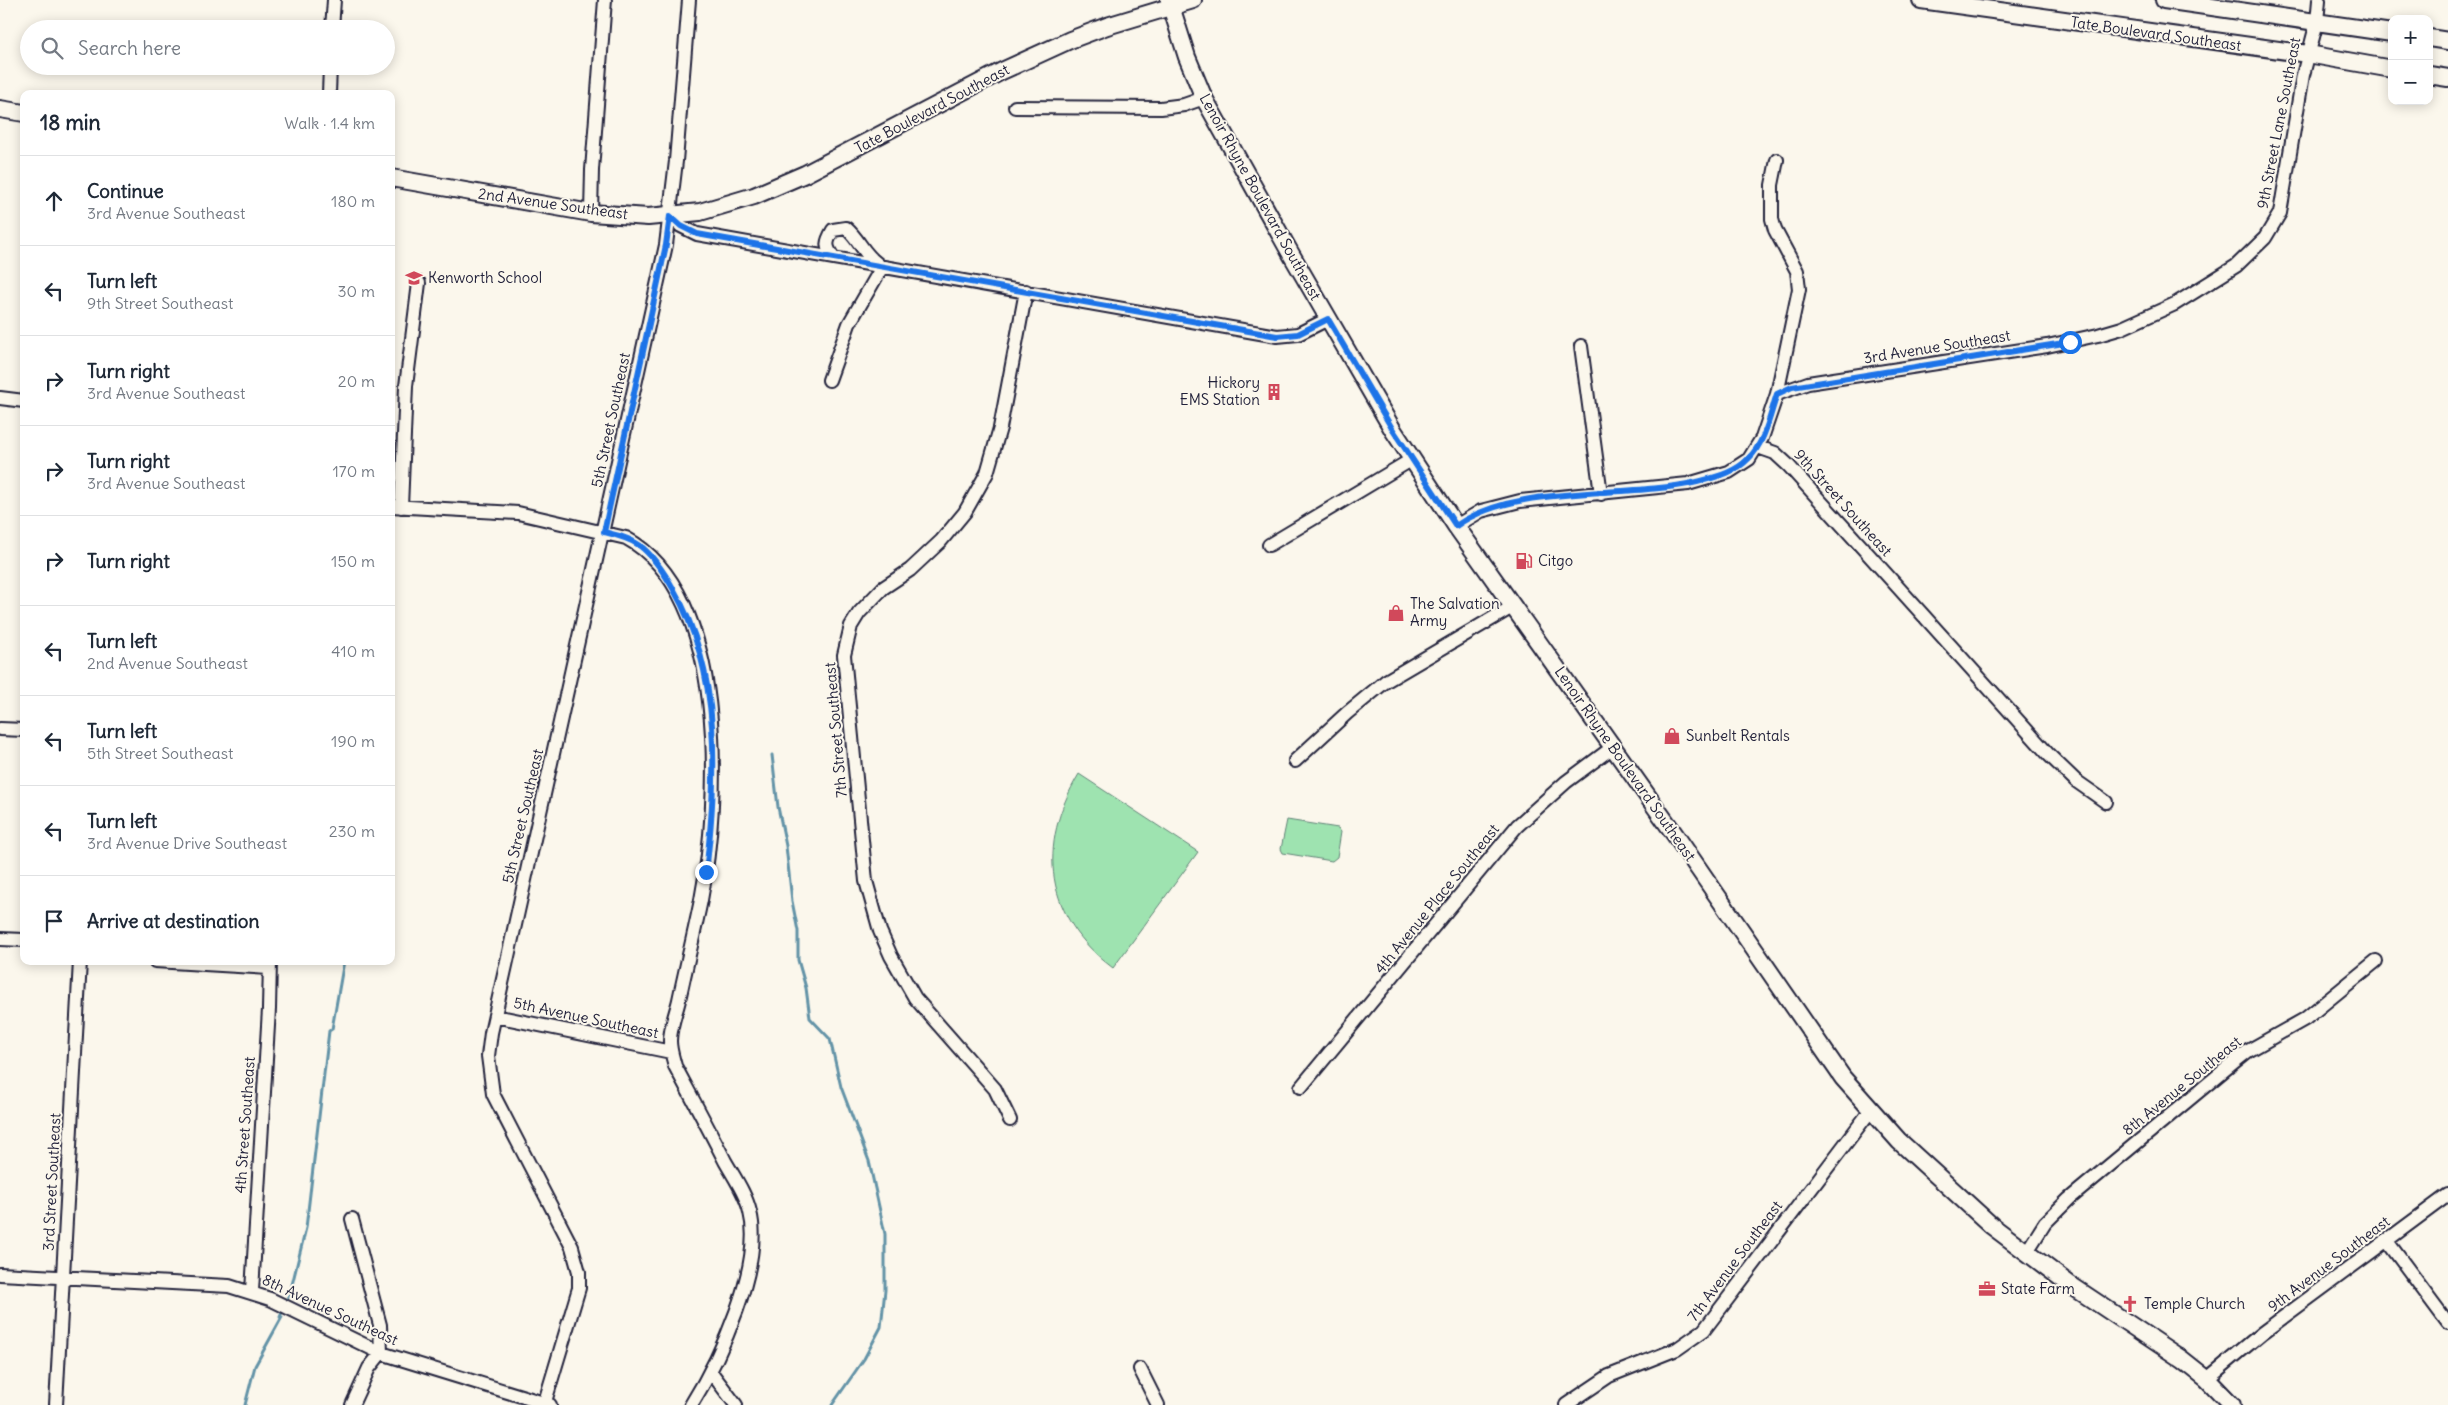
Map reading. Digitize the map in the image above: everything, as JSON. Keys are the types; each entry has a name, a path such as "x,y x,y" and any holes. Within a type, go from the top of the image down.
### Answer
{"main road":[{"name":"Tate Boulevard Southeast","path":"670,216 721,207 780,186 1034,56 1106,26 1170,3 1194,0"},
{"name":"Tate Boulevard Southeast","path":"1921,0 2308,54 2388,68"},
{"path":"2164,0 2388,32"},
{"name":"Lenoir Rhyne Boulevard Southeast","path":"1170,3 1187,57 1204,98 1328,319 1411,460 1613,747 1818,1044 1871,1110 1929,1170 2026,1253 2145,1334 2207,1379 2232,1405"},
{"path":"2433,39 2448,41"},
{"path":"2433,76 2448,78"},
{"path":"0,109 20,112"},
{"name":"2nd Avenue Southeast","path":"395,179 591,214 670,216"}],"street":[{"path":"333,20 334,0"},
{"path":"591,214 592,170 604,0"},
{"name":"5th Street Southeast","path":"547,1404 579,1288 579,1272 572,1247 493,1094 488,1056 495,1016 604,532 666,245 689,0"},
{"name":"9th Street Lane Southeast","path":"2102,334 2154,315 2201,289 2236,266 2265,238 2273,227 2283,202 2297,105 2317,22 2319,0"},
{"path":"329,90 330,75"},
{"path":"1015,107 1161,108 1184,105 1204,98"},
{"path":"1456,526 1481,511 1520,501 1663,488 1705,480 1738,468 1758,447 1777,394 1799,289 1797,272 1775,230 1772,219 1772,185 1777,160"},
{"path":"670,216 681,226 697,234 1277,336 1298,334 1328,319"},
{"path":"833,257 828,250 826,242 832,230 846,228 856,237 862,251 882,267"},
{"path":"829,380 849,324 882,267"},
{"path":"419,282 406,386 396,506 518,513 626,538 639,545 668,578 682,602 704,661 709,690 713,767 709,843 701,900 672,1028 671,1052 676,1066 746,1200 752,1222 752,1244 742,1291 725,1343 712,1372 691,1405"},
{"name":"7th Street Southeast","path":"1010,1120 995,1089 915,998 891,956 880,931 866,881 844,655 851,626 859,613 883,588 910,570 941,541 965,512 987,473 1000,428 1026,291"},
{"name":"3rd Avenue Southeast","path":"1777,394 1808,383 2047,346 2102,334"},
{"path":"1581,346 1601,494"},
{"path":"0,398 20,400"},
{"name":"9th Street Southeast","path":"1758,447 1775,453 1788,465 2049,755 2076,781 2106,802"},
{"path":"1269,545 1411,460"},
{"path":"1296,761 1334,724 1386,681 1512,606"},
{"path":"0,729 20,730"},
{"name":"4th Avenue Place Southeast","path":"1301,1087 1518,826 1566,782 1613,747"},
{"path":"0,939 20,940"},
{"name":"8th Avenue Southeast","path":"2026,1253 2045,1223 2069,1199 2248,1051 2304,1019 2376,961"},
{"name":"3rd Street Southeast","path":"56,1405 80,965"},
{"name":"4th Street Southeast","path":"252,1291 269,1009 269,965"},
{"name":"5th Avenue Southeast","path":"495,1016 671,1052"},
{"name":"7th Avenue Southeast","path":"1566,1405 1609,1376 1676,1349 1704,1330 1871,1110"},
{"name":"9th Avenue Southeast","path":"2207,1379 2262,1334 2448,1195"},
{"path":"352,1219 378,1317 381,1353 369,1368 352,1405"},
{"path":"2387,1241 2448,1323"},
{"name":"8th Avenue Southeast","path":"0,1274 229,1286 252,1291 381,1353 547,1404"},
{"path":"1140,1369 1158,1405"},
{"path":"712,1372 736,1405"}],"green space":[{"path":"1079,774 1198,852 1113,968 1090,948 1073,926 1061,903 1054,879 1053,854 1057,828 1065,801"},
{"path":"1287,820 1338,828 1341,832 1337,857 1332,861 1283,853 1281,849"}],"waterway":[{"path":"772,755 778,807 786,846 792,901 798,931 798,960 806,988 810,1018 830,1039 841,1087 869,1161 885,1234 885,1290 881,1327 864,1359 832,1405"},
{"path":"285,1304 290,1293 306,1228 329,1031 332,1029 343,965"},
{"path":"245,1405 255,1366 282,1317 280,1317 283,1310"}],"place":[{"name":"Kenworth School","path":"414,278"},
{"name":"Hickory EMS Station","path":"1274,392"},
{"name":"Citgo","path":"1524,561"},
{"name":"The Salvation Army","path":"1396,613"},
{"name":"Sunbelt Rentals","path":"1672,736"},
{"name":"State Farm","path":"1987,1289"},
{"name":"Temple Church","path":"2130,1304"}],"route":[{"path":"706,872 712,806 713,767 709,690 704,661 682,602 659,566 639,545 626,538 604,532 624,432 666,245 670,216 681,226 697,234 1277,336 1298,334 1328,319 1393,430 1456,526 1481,511 1520,501 1547,497 1663,488 1705,480 1729,472 1738,468 1749,459 1758,447 1777,394 1792,387 2070,342"}]}
